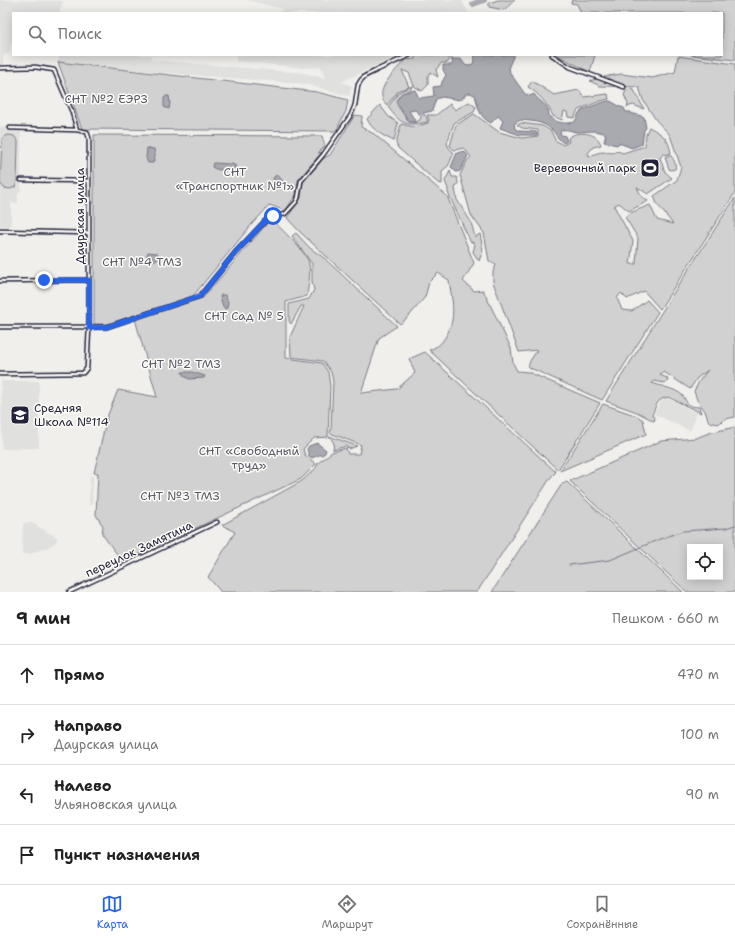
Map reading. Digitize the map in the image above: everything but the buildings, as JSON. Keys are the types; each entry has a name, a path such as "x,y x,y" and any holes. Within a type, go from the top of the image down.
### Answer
{"street":[{"path":"0,327 107,327 200,296 235,253 268,218 285,214 296,202 301,181 323,155 351,115 355,105 358,85 361,80 371,73 408,56"},
{"path":"554,56 570,67 624,87"},
{"path":"0,68 29,67 54,70 72,112 77,130 10,128"},
{"name":"Даурская улица","path":"0,374 83,374 86,371 89,328 89,138 88,132 77,130"},
{"path":"21,180 89,181"},
{"path":"0,231 89,233"},
{"path":"0,280 89,280"},
{"name":"переулок Замятина","path":"69,592 217,522"}],"shaded area":[{"path":"0,0 63,1 59,12 12,12 12,42 9,54 4,55 3,66 0,66"},
{"path":"247,0 462,0 468,12 279,12 284,9"},
{"path":"59,56 151,56 151,60 304,73 325,78 321,67 303,68 236,61 236,56 397,56 341,82 352,86 349,96 305,84 105,68 59,62"},
{"path":"475,56 514,56 509,66 510,73 525,94 530,96 534,94 546,106 549,116 558,122 575,122 581,111 608,101 624,108 626,112 631,112 631,114 644,117 646,128 644,130 642,144 632,148 619,143 617,145 604,142 606,134 602,132 576,132 562,130 560,131 561,135 565,136 567,141 564,143 548,126 536,122 520,120 514,124 515,129 520,131 536,132 537,135 520,135 500,128 503,121 498,116 491,123 487,121 481,115 475,95 470,93 465,94 460,100 442,97 436,99 432,111 419,114 415,110 409,111 416,122 409,122 396,101 402,93 415,90 419,98 434,96 433,87 441,86 446,75 443,70 443,65 451,65 453,63 451,59 461,59 465,65 469,66 473,64"},
{"path":"169,96 169,109 164,107 164,98"},
{"path":"0,126 21,130 21,190 18,194 18,203 11,203 11,226 0,226"},
{"path":"147,148 154,149 155,156 153,163 148,163 146,158"},
{"path":"464,151 468,156 460,171 456,172 451,167 457,153"},
{"path":"213,163 232,164 236,166 232,169 220,170 212,167"},
{"path":"278,175 284,183 282,186 275,184 273,178"},
{"path":"148,252 157,253 160,256 157,260 151,261 146,258"},
{"path":"221,295 225,295 228,302 227,308 225,309 220,297"},
{"path":"182,372 192,372 205,376 204,378 189,379 184,376"},
{"name":"Средняя Школа №114","path":"1,381 39,381 39,448 2,449"},
{"path":"667,398 697,413 690,431 654,414 661,401"},
{"path":"317,443 326,450 325,453 312,458 309,456 307,449 309,446"},
{"path":"90,476 93,476 92,505 89,505"},
{"path":"23,523 32,523 58,538 55,543 48,547 30,554 22,554"}],"green space":[{"path":"498,0 515,0 504,10 489,7 489,3"},
{"path":"572,0 735,0 735,60 700,56 723,56 723,12 581,12 577,4 571,3"},
{"path":"415,56 449,56 449,61 447,63 441,63 436,70 438,77 430,72 428,76 428,85 422,91 414,86 409,73 402,70 409,87 399,90 387,105 382,94 383,88 387,81 405,60 415,59"},
{"path":"559,56 595,56 590,72"},
{"path":"678,56 735,64 735,193 660,309 644,291 627,299 621,293 617,298 622,310 632,311 647,300 658,312 602,400 528,367 537,350 519,352 493,282 493,272 496,265 489,261 484,233 471,215 460,175 467,161 471,157 464,148 454,150 450,146 456,125 474,114 499,132 522,138 538,136 538,130 522,128 517,125 521,123 543,126 551,131 555,140 563,145 569,142 568,138 572,135 582,133 592,135 596,137 601,145 593,147 588,153 589,157 600,152 612,153 617,151 623,153 645,146 646,134 649,127 658,132 664,137 670,148 671,153 665,155 664,153 660,158 665,172 672,178 648,194 637,187 641,196 648,201 629,211 619,203 614,206 633,241 630,264 636,264 638,238 625,217 630,213 650,205 657,220 673,224 657,204 654,196 677,180 681,167 670,135 656,120 643,100 639,87 600,86 590,81 602,77 621,74 652,78 675,72"},
{"name":"СНТ №2 ЕЭРЗ","path":"58,62 317,92 348,100 346,111 336,131 82,129"},
{"path":"532,81 554,95 579,90 584,97 608,94 609,99 578,110 574,118 568,117 567,112 564,111 562,120 553,116 542,99 528,87"},
{"path":"412,86 411,89 403,93 398,98 397,104 406,118 410,121 414,123 420,120 421,116 424,114 427,118 427,122 413,124 404,123 396,117 388,107 399,92"},
{"path":"630,89 634,90 644,109 633,105 627,107 628,104 624,95 626,91"},
{"path":"469,102 476,107 474,112 454,123 447,143 449,148 454,153 448,166 442,171 442,184 438,183 398,148 396,143 401,124 414,127 428,123 429,119 427,115 436,115 450,104 455,110"},
{"path":"380,105 388,116 398,123 394,141 382,135 369,123 367,119"},
{"path":"355,115 362,116 361,127 374,134 447,196 474,263 463,281 474,291 483,290 511,348 513,363 517,371 528,372 600,403 558,470 429,350 437,346 442,341 446,336 452,322 453,309 449,280 438,273 429,282 425,297 410,315 400,324 299,231 287,218 301,198 303,182 324,158 330,155"},
{"path":"94,135 322,136 325,146 318,153 322,152 298,180 296,195 285,211 270,205 252,224 193,296 107,324 94,324"},
{"path":"5,136 14,136 18,141 17,182 15,187 10,189 4,188 0,183 2,140"},
{"path":"670,155 675,166 675,169 671,170 669,169 665,157"},
{"path":"450,171 452,177 457,177 458,183 455,188 457,200 471,222 475,237 480,234 483,250 479,261 473,252 475,244 470,241 448,193 445,181"},
{"path":"735,198 735,417 725,419 718,424 709,422 705,411 697,400 694,391 708,370 697,378 690,389 664,372 660,375 667,378 668,381 665,383 654,381 652,383 672,389 679,393 689,405 699,407 701,413 668,397 657,403 652,415 655,419 654,421 637,412 606,401 678,286"},
{"path":"271,219 299,247 309,264 310,276 307,296 286,302 286,358 322,363 328,372 330,386 328,437 314,438 303,449 305,455 316,464 301,479 123,562 102,534 103,526 96,515 98,473 94,473 107,417 118,390 157,397 135,319 203,298"},
{"path":"296,233 310,248 324,258 397,326 379,338 361,393 397,389 415,373 409,359 425,352 556,472 551,477 477,592 221,592 208,577 235,532 222,525 302,481 316,468 318,463 332,452 346,448 348,454 359,454 361,445 330,433 333,381 331,372 323,361 291,357 290,337 304,306 301,306 291,324 289,321 289,304 309,299 314,290 312,282 312,264 292,236"},
{"path":"603,404 637,416 643,420 646,434 560,471"},
{"path":"735,427 735,592 687,592 570,481 661,441 696,438 709,433"},
{"path":"329,436 357,446 349,449 346,446 333,450 334,443"},
{"path":"567,482 683,592 492,592 562,484"}],"waterway":[{"path":"473,4 484,0"},
{"path":"569,565 610,560 683,531 726,528 735,525"}],"place":[{"name":"Веревочный парк","path":"650,168"},
{"name":"Средняя Школа №114","path":"20,415"}],"route":[{"path":"44,280 89,280 89,328 107,327 200,296 235,253 268,218 273,216"}],"park label":[{"name":"СНТ «Транспортник №1»","path":"235,179"},
{"name":"СНТ №4 ТМЗ","path":"142,262"},
{"name":"СНТ Сад № 5","path":"244,316"},
{"name":"СНТ №2 ТМЗ","path":"181,364"},
{"name":"СНТ «Свободный труд»","path":"249,458"},
{"name":"СНТ №3 ТМЗ","path":"180,496"}]}
